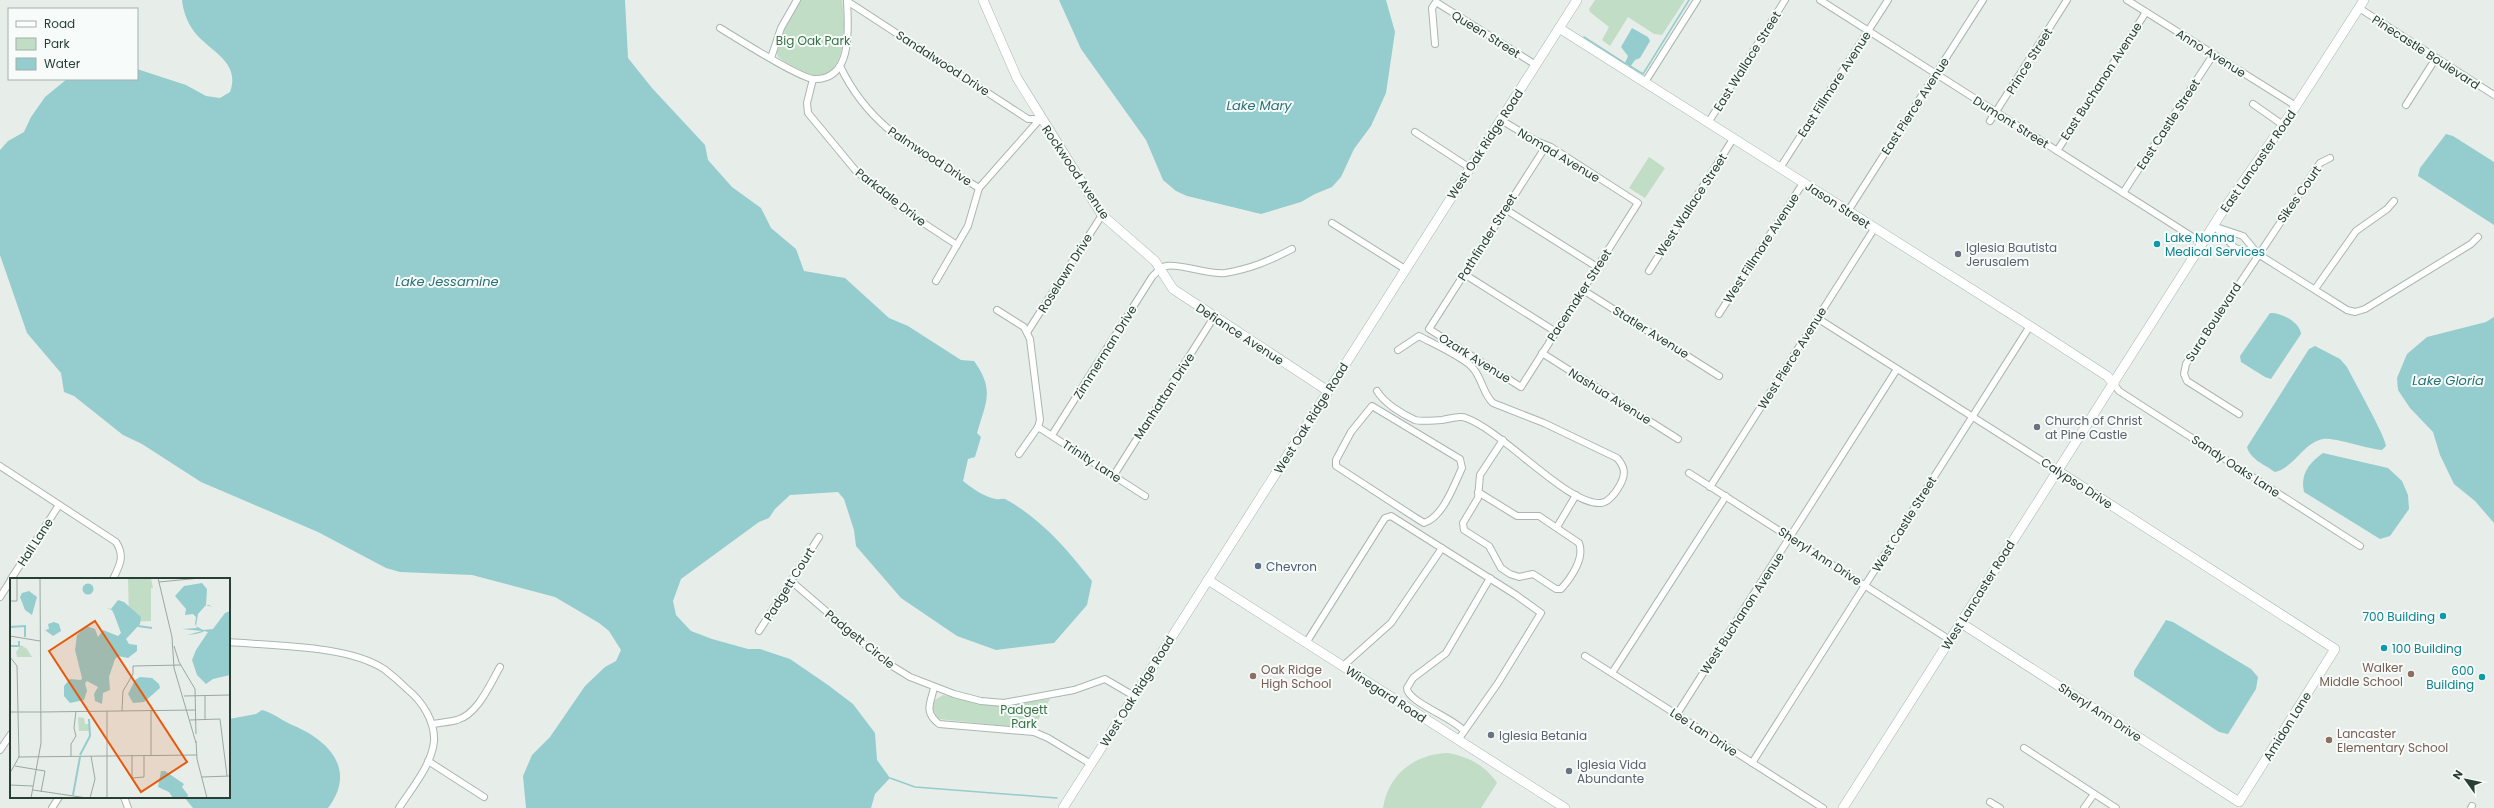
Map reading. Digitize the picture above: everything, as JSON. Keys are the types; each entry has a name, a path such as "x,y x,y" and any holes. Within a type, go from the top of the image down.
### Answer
{"street":[{"path":"770,58 781,28 797,0"},
{"path":"720,28 770,58 812,79 825,77 840,66 846,52 848,38 847,0"},
{"name":"Sandalwood Drive","path":"847,0 1028,119 1040,119"},
{"name":"Rockwood Avenue","path":"982,0 1017,78 1040,119 1102,215 1127,239 1146,253 1159,270"},
{"name":"West Oak Ridge Road","path":"1063,808 1577,0"},
{"path":"1644,82 1697,0"},
{"name":"East Wallace Street","path":"1708,123 1786,0"},
{"name":"Dumont Street","path":"1820,0 2202,244"},
{"name":"East Fillmore Avenue","path":"1780,168 1888,0"},
{"name":"East Pierce Avenue","path":"1848,211 1983,0"},
{"name":"Prince Street","path":"1990,121 2067,0"},
{"name":"Anno Avenue","path":"2127,0 2138,3 2146,12 2296,106"},
{"name":"Queen Street","path":"1435,44 1432,8 1436,2 1536,65"},
{"name":"Pinecastle Boulevard","path":"2361,4 2436,58 2494,95"},
{"name":"East Lancaster Road","path":"2114,384 2213,226 2296,106 2361,4"},
{"name":"East Buchanon Avenue","path":"2057,151 2146,12"},
{"name":"Jason Street","path":"1560,28 1803,182 1874,229 2030,326 2107,376 2114,384"},
{"name":"East Castle Street","path":"2123,193 2214,55"},
{"path":"2406,105 2436,58"},
{"name":"Palmwood Drive","path":"840,66 852,90 871,115 891,132 979,188"},
{"name":"Parkdale Drive","path":"812,79 807,103 808,113 856,171 902,209 957,245"},
{"path":"2253,104 2283,125"},
{"path":"936,281 968,226 979,188 1040,119"},
{"name":"Nomad Avenue","path":"1501,120 1546,146 1551,147 1638,203"},
{"path":"1416,132 1470,168"},
{"name":"West Wallace Street","path":"1649,271 1733,139"},
{"name":"Pathfinder Street","path":"1429,329 1546,146"},
{"name":"Sikes Court","path":"2258,254 2320,164 2330,158"},
{"name":"West Fillmore Avenue","path":"1719,314 1803,182"},
{"path":"2315,290 2356,231 2387,209 2394,201"},
{"name":"Pacemaker Street","path":"1521,387 1638,203"},
{"path":"1506,209 1597,267"},
{"name":"Roselawn Drive","path":"1028,331 1102,215"},
{"path":"1332,223 1405,269"},
{"path":"2213,226 2241,235 2258,254 2347,310 2359,311 2471,244 2478,237"},
{"path":"2213,226 2233,246 2241,250 2258,254"},
{"name":"West Pierce Avenue","path":"1710,487 1874,229"},
{"path":"2241,250 2247,241"},
{"path":"1159,270 1167,266 1200,272 1229,272 1265,263 1292,249"},
{"name":"Sura Boulevard","path":"2239,414 2187,380 2184,369 2258,254"},
{"name":"Defiance Avenue","path":"1159,270 1173,289 1328,391"},
{"name":"Zimmerman Drive","path":"1052,436 1152,277 1159,270"},
{"path":"1464,274 1556,332"},
{"name":"Statler Avenue","path":"1582,290 1719,376"},
{"path":"997,310 1028,331 1040,420 1038,427 1019,454"},
{"name":"Manhattan Drive","path":"1114,475 1214,317"},
{"name":"Calypso Drive","path":"1817,318 2335,649"},
{"name":"West Castle Street","path":"1752,763 2030,326"},
{"name":"Ozark Avenue","path":"1429,329 1521,387"},
{"path":"1377,391 1386,402 1416,420 1465,417 1490,430 1562,487 1592,502 1602,503 1615,494 1622,481 1625,472 1623,465 1617,458 1565,432 1493,403 1488,398 1479,377 1471,366 1419,336 1398,350"},
{"name":"Nashua Avenue","path":"1542,353 1678,439"},
{"name":"West Buchanon Avenue","path":"1677,714 1897,369"},
{"name":"West Lancaster Road","path":"1843,808 2114,384"},
{"name":"Sandy Oaks Lane","path":"2114,384 2119,391 2360,546"},
{"path":"1376,406 1460,459 1462,468 1448,496 1435,516 1424,523 1336,466 1336,460 1341,450 1369,408 1376,406"},
{"name":"Trinity Lane","path":"1038,427 1145,496"},
{"path":"1478,492 1517,516 1539,516 1579,543 1581,551 1579,560 1561,589 1556,589 1533,574 1519,576 1510,574 1501,568 1489,546 1464,530 1463,523 1478,498 1478,492 1480,475 1503,440"},
{"path":"0,466 116,542 121,551 121,561 113,578"},
{"name":"Sheryl Ann Drive","path":"1690,473 1950,640"},
{"path":"1557,527 1576,495"},
{"path":"1612,673 1726,496"},
{"name":"Hall Lane","path":"12,578 59,505"},
{"path":"1306,643 1385,518 1391,516 1490,578 1541,613 1498,683 1458,740"},
{"name":"Padgett Court","path":"759,631 819,537"},
{"path":"1343,666 1391,623 1442,548"},
{"path":"1464,731 1451,720 1411,697 1407,688 1413,678 1446,653 1490,578"},
{"name":"Winegard Road","path":"1208,580 1565,808"},
{"name":"Hall Lane","path":"0,597 10,581"},
{"name":"Padgett Circle","path":"792,581 884,661 910,677 934,688 981,701 1004,703 1074,690 1104,678 1134,696"},
{"name":"Sheryl Ann Drive","path":"1961,622 2239,802"},
{"path":"230,642 329,651 383,668 411,692 422,704 432,724 434,741 428,761 399,808"},
{"name":"Amidon Lane","path":"2239,802 2335,649"},
{"name":"Lee Lan Drive","path":"1585,656 1823,808"},
{"path":"432,724 458,720 470,712 480,700 500,667"},
{"path":"934,688 929,711 931,718 939,724 1034,732 1048,738 1091,764"},
{"path":"0,750 10,735"},
{"path":"2024,748 2116,808"},
{"path":"428,761 484,797"},
{"path":"2084,808 2094,794"},
{"path":"52,808 58,798"},
{"path":"124,798 128,808"},
{"path":"1990,802 2000,808"}],"green space":[{"name":"Big Oak Park","path":"799,0 842,0 844,37 841,53 835,66 826,74 814,76 798,70 778,57 777,50 780,35"},
{"path":"1595,0 1685,0 1662,35 1654,34 1628,17 1610,46 1602,40 1609,27 1590,12 1589,9"},
{"path":"1649,157 1665,168 1645,198 1629,188"},
{"name":"Padgett Park","path":"943,695 984,703 1008,703 1050,699 1033,729 938,719 932,708 933,701"},
{"path":"1448,753 1463,757 1476,763 1487,771 1497,783 1481,808 1383,808 1391,785 1405,768 1425,757"}],"water":[{"name":"Lake Jessamine","path":"182,0 625,0 628,58 652,88 705,145 708,160 732,187 761,208 771,228 796,249 804,271 845,278 889,318 908,326 961,360 974,361 985,380 987,396 977,433 981,437 975,457 968,459 963,481 987,496 1007,500 1031,516 1053,536 1092,581 1087,605 1054,643 996,650 957,636 901,598 856,546 854,530 844,499 838,492 790,495 775,509 769,518 759,522 681,579 673,601 676,615 691,631 712,639 748,649 760,649 790,659 853,704 875,733 877,760 890,778 875,794 871,808 526,808 523,776 532,755 550,737 585,686 605,667 616,661 621,650 609,631 599,623 555,597 472,575 400,572 386,568 318,532 201,482 142,444 123,435 74,396 64,392 61,373 27,333 0,255 0,150 8,141 24,132 31,117 45,97 66,80 138,80 138,69 186,85 206,96 220,98 230,92 232,81 231,71 220,56 197,35 191,27 183,7"},
{"name":"Lake Mary","path":"1059,0 1386,0 1395,32 1386,93 1371,126 1354,149 1341,177 1332,187 1301,202 1261,214 1187,196 1176,191 1163,180 1146,140 1081,49"},
{"path":"1632,28 1648,37 1650,41 1640,58 1635,60 1630,67 1625,63 1628,56 1621,47"},
{"path":"2446,134 2453,136 2494,162 2494,225 2418,176 2420,168"},
{"path":"2270,313 2279,314 2289,319 2297,326 2301,334 2271,379 2265,377 2241,362 2240,356"},
{"name":"Lake Gloria","path":"2494,317 2494,523 2475,501 2454,484 2440,455 2433,432 2410,408 2398,390 2397,378 2407,354 2427,337 2486,322"},
{"path":"2315,346 2340,359 2347,367 2376,421 2386,446 2382,450 2335,440 2323,439 2310,445 2288,465 2275,472 2251,455 2247,447 2309,349"},
{"path":"2323,453 2388,468 2402,481 2408,495 2409,509 2390,536 2380,539 2304,492 2303,480 2305,474 2310,465"},
{"path":"2166,620 2173,622 2251,669 2258,677 2256,689 2228,734 2219,732 2134,676 2134,671"},
{"path":"262,710 266,711 303,730 316,738 334,757 339,768 340,780 336,794 328,808 193,808 185,798 230,798 230,719 256,714"}],"waterway":[{"path":"1630,66 1643,74 1689,0"},
{"path":"1584,37 1626,64"},
{"path":"890,778 915,787 1057,798"}],"place":[{"name":"Lake Nonna Medical Services","path":"2157,244"},
{"name":"Iglesia Bautista Jerusalem","path":"1958,254"},
{"name":"Church of Christ at Pine Castle","path":"2037,427"},
{"name":"Chevron","path":"1258,566"},
{"name":"700 Building","path":"2443,616"},
{"name":"100 Building","path":"2384,648"},
{"name":"Walker Middle School","path":"2411,674"},
{"name":"Oak Ridge High School","path":"1253,676"},
{"name":"600 Building","path":"2482,677"},
{"name":"Iglesia Betania","path":"1491,735"},
{"name":"Lancaster Elementary School","path":"2329,740"},
{"name":"Iglesia Vida Abundante","path":"1569,771"}]}
